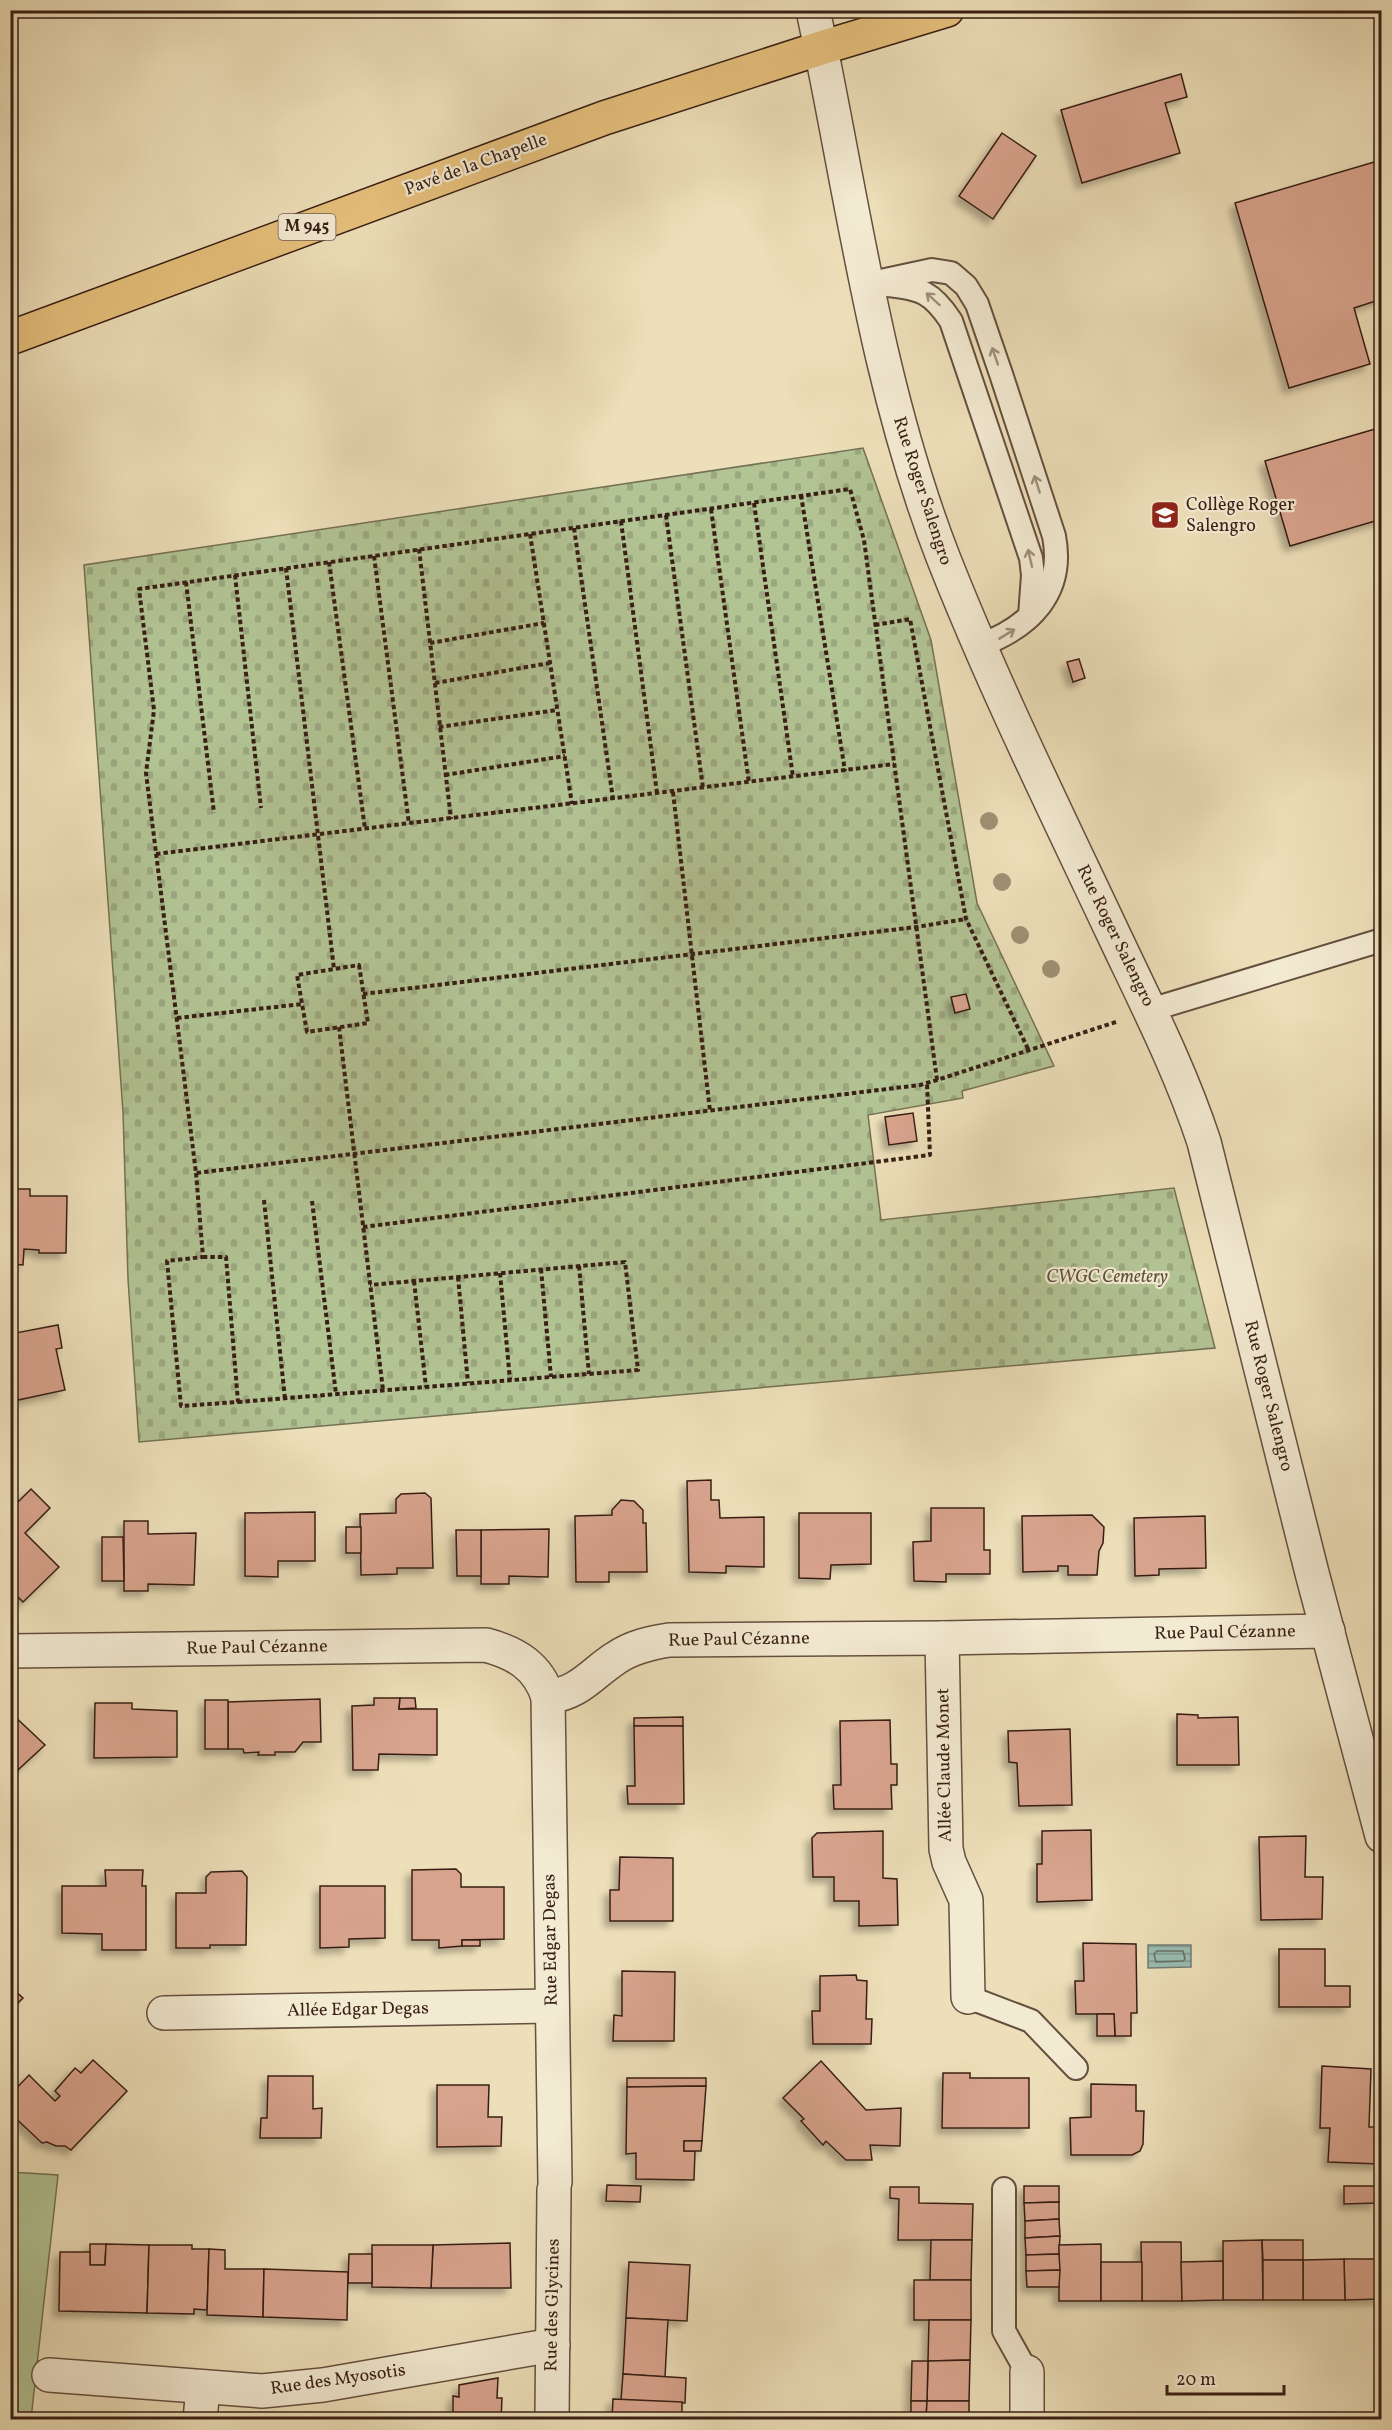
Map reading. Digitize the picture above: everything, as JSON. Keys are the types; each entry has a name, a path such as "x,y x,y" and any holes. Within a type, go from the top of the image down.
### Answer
{"main road":[{"name":"Pavé de la Chapelle","path":"10,338 604,118 947,10"}],"street":[{"name":"Rue Roger Salengro","path":"813,10 867,284 895,407 913,470 942,554 979,646 1150,1010 1192,1106 1204,1142 1328,1630 1376,1793 1382,1836"},
{"name":"Rue Paul Cézanne","path":"10,1651 486,1644 516,1655 528,1664 538,1674 548,1697 564,1695 580,1686 615,1658 631,1649 669,1640 942,1638 1328,1630"},
{"name":"Allée Claude Monet","path":"942,1638 946,1849 966,1900 968,1997"},
{"name":"Rue Edgar Degas","path":"548,1697 554,2186"},
{"name":"Allée Edgar Degas","path":"164,2013 551,2006"},
{"name":"Rue des Glycines","path":"552,2420 554,2186"},
{"name":"Rue des Myosotis","path":"49,2375 262,2391 313,2387 553,2345"},
{"path":"1027,2372 1027,2420"},
{"path":"200,2420 203,2387"}],"lane":[{"path":"867,284 921,271 942,270 959,278 977,304 1055,542 1057,560 1053,583 1042,603 1008,634 979,646"},
{"path":"867,284 924,291 938,303 951,321 1031,558 1033,575 1030,615"},
{"path":"1150,1010 1382,940"},
{"path":"968,1997 1031,2021 1077,2068"},
{"path":"1004,2189 1004,2331 1027,2372"}],"path":[{"path":"203,1257 196,1173 146,773 154,710 139,589 850,489 864,540 937,1080"},
{"path":"801,495 845,771"},
{"path":"754,503 793,777"},
{"path":"711,509 749,783"},
{"path":"666,514 704,788"},
{"path":"621,521 657,794"},
{"path":"574,528 613,799"},
{"path":"530,534 572,804"},
{"path":"419,549 451,819"},
{"path":"374,556 409,824"},
{"path":"329,562 365,829"},
{"path":"286,568 334,969"},
{"path":"235,575 261,808"},
{"path":"186,582 214,813"},
{"path":"875,625 910,619 966,919 1029,1052"},
{"path":"430,643 544,622"},
{"path":"435,684 550,663"},
{"path":"439,727 557,710"},
{"path":"445,775 565,756"},
{"path":"156,854 894,764"},
{"path":"673,792 710,1111"},
{"path":"363,994 966,919"},
{"path":"359,965 363,994 368,1023 306,1032 297,975 359,965"},
{"path":"177,1018 302,1004"},
{"path":"196,1173 927,1083 1029,1052 1150,1010"},
{"path":"339,1027 383,1390"},
{"path":"363,1227 930,1155 927,1083"},
{"path":"264,1200 285,1399"},
{"path":"312,1201 336,1394"},
{"path":"238,1402 226,1257 167,1261 181,1406 285,1399 639,1370 625,1262 370,1285"},
{"path":"579,1266 589,1374"},
{"path":"541,1269 551,1377"},
{"path":"500,1273 510,1380"},
{"path":"458,1277 468,1383"},
{"path":"414,1281 426,1387"}],"green space":[{"name":"CWGC Cemetery","path":"863,448 931,640 977,903 1054,1066 962,1091 963,1098 868,1115 881,1220 1174,1188 1215,1348 139,1442 128,1279 123,1112 84,565"},
{"path":"10,2172 58,2175 31,2419 11,2419"}],"water":[{"path":"1148,1945 1191,1945 1191,1967 1148,1968"}],"building":[{"path":"1181,74 1187,97 1165,103 1180,153 1082,183 1061,110"},
{"path":"1002,133 1036,156 993,219 959,196"},
{"path":"1381,160 1382,299 1354,308 1370,364 1289,388 1235,203"},
{"path":"1382,427 1382,519 1290,546 1265,461"},
{"path":"1079,659 1085,678 1073,682 1067,662"},
{"path":"966,994 970,1009 955,1013 951,997"},
{"path":"913,1113 917,1141 889,1145 885,1117"},
{"path":"10,1189 30,1189 30,1196 67,1196 66,1253 39,1253 39,1250 24,1249 23,1265 10,1264"},
{"path":"58,1325 62,1348 56,1349 65,1390 18,1400 10,1360 10,1334"},
{"path":"711,1480 711,1500 719,1500 720,1518 764,1517 764,1567 726,1566 726,1573 689,1572 687,1481"},
{"path":"31,1489 50,1508 25,1533 59,1567 23,1602 10,1589 10,1510"},
{"path":"425,1493 431,1498 433,1568 397,1568 397,1574 361,1575 360,1514 396,1513 396,1499 401,1494"},
{"path":"621,1500 634,1501 643,1510 643,1523 646,1523 647,1572 609,1572 609,1582 576,1582 575,1516 612,1515 612,1510"},
{"path":"931,1508 984,1508 984,1550 990,1550 990,1574 946,1574 946,1582 914,1581 913,1542 931,1541"},
{"path":"315,1512 315,1561 278,1561 278,1577 245,1576 245,1513"},
{"path":"799,1513 871,1513 871,1564 831,1565 830,1579 799,1578"},
{"path":"1092,1515 1104,1527 1097,1575 1068,1575 1068,1566 1058,1566 1058,1571 1023,1572 1022,1516"},
{"path":"1205,1516 1206,1568 1159,1569 1159,1575 1135,1576 1134,1518"},
{"path":"124,1521 148,1521 148,1534 196,1533 194,1585 148,1584 148,1591 124,1591"},
{"path":"346,1527 361,1527 361,1553 346,1553"},
{"path":"549,1529 548,1577 509,1576 509,1584 481,1584 481,1530"},
{"path":"456,1530 481,1530 481,1576 457,1576"},
{"path":"102,1537 123,1537 124,1581 102,1581"},
{"path":"374,1698 400,1698 399,1709 437,1709 437,1755 379,1754 378,1770 353,1770 352,1706 374,1705"},
{"path":"400,1698 415,1698 416,1708 399,1709"},
{"path":"320,1699 321,1742 303,1742 295,1752 275,1752 275,1755 258,1755 259,1752 244,1753 243,1749 228,1749 228,1702"},
{"path":"205,1700 228,1700 228,1749 205,1749"},
{"path":"95,1703 132,1703 132,1709 177,1711 177,1757 94,1758"},
{"path":"10,1712 45,1745 19,1769 10,1784"},
{"path":"1177,1714 1198,1715 1198,1718 1238,1717 1239,1765 1177,1765"},
{"path":"683,1717 683,1726 634,1726 634,1718"},
{"path":"890,1720 891,1764 897,1764 897,1785 891,1785 892,1809 834,1809 833,1785 841,1785 840,1721"},
{"path":"634,1726 683,1726 684,1804 628,1804 627,1786 635,1786"},
{"path":"1070,1729 1072,1805 1019,1806 1017,1763 1009,1762 1008,1731"},
{"path":"1091,1830 1092,1900 1037,1902 1037,1864 1042,1864 1042,1831"},
{"path":"883,1831 883,1878 897,1879 898,1925 859,1926 859,1901 834,1901 834,1877 813,1877 812,1838 817,1833"},
{"path":"1306,1836 1305,1877 1323,1877 1322,1919 1261,1920 1259,1837"},
{"path":"620,1857 673,1858 673,1921 610,1921 610,1890 619,1890"},
{"path":"456,1869 461,1874 461,1887 504,1887 504,1939 462,1940 462,1946 439,1948 439,1940 412,1940 412,1870"},
{"path":"105,1870 143,1870 142,1886 146,1886 146,1950 102,1950 102,1934 62,1933 62,1886 106,1886"},
{"path":"242,1871 247,1877 246,1945 176,1948 176,1893 206,1893 206,1877 211,1872"},
{"path":"320,1886 385,1886 385,1938 349,1939 349,1947 320,1948"},
{"path":"462,1940 480,1940 480,1946 462,1946"},
{"path":"1083,1943 1136,1944 1137,2013 1131,2013 1131,2036 1115,2036 1114,2014 1076,2014 1075,1981 1084,1981"},
{"path":"1279,1949 1325,1949 1325,1986 1350,1986 1350,2007 1279,2007"},
{"path":"622,1971 675,1972 674,2041 613,2041 614,2015 622,2016"},
{"path":"856,1975 857,1980 867,1981 866,2019 872,2019 871,2044 813,2044 812,2011 820,2011 820,1976"},
{"path":"10,1986 23,1998 10,2011"},
{"path":"1097,2014 1114,2014 1115,2036 1097,2036"},
{"path":"93,2060 127,2091 71,2150 65,2146 42,2143 10,2113 10,2095 29,2075 55,2101 60,2096 55,2091 75,2068 81,2073"},
{"path":"821,2061 866,2110 901,2108 900,2146 870,2145 872,2160 846,2160 826,2141 823,2145 801,2121 804,2119 783,2098"},
{"path":"1322,2066 1371,2069 1369,2127 1380,2127 1379,2164 1328,2162 1330,2128 1320,2128"},
{"path":"943,2073 970,2073 970,2078 1029,2078 1029,2128 942,2128"},
{"path":"268,2076 313,2076 313,2109 322,2108 321,2138 260,2138 261,2118 267,2118"},
{"path":"627,2078 706,2078 706,2086 627,2087"},
{"path":"1091,2084 1136,2085 1136,2111 1144,2111 1143,2144 1140,2151 1132,2155 1071,2155 1070,2118 1091,2117"},
{"path":"437,2085 489,2085 488,2117 502,2117 501,2146 437,2147"},
{"path":"706,2086 702,2141 684,2141 684,2151 695,2151 694,2180 636,2179 636,2153 626,2154 627,2087"},
{"path":"684,2141 702,2141 701,2151 684,2151"},
{"path":"607,2185 641,2186 640,2202 606,2201"},
{"path":"1024,2186 1059,2186 1059,2202 1024,2203"},
{"path":"1344,2186 1375,2186 1377,2203 1344,2204"},
{"path":"890,2187 919,2187 919,2203 973,2204 972,2240 898,2240 899,2199 890,2198"},
{"path":"1059,2202 1059,2219 1025,2221 1024,2203"},
{"path":"1059,2219 1060,2236 1025,2238 1025,2221"},
{"path":"1060,2236 1059,2254 1026,2255 1025,2238"},
{"path":"931,2240 972,2240 971,2280 930,2280"},
{"path":"1262,2240 1263,2300 1223,2300 1223,2241"},
{"path":"1262,2240 1303,2240 1303,2260 1263,2260"},
{"path":"1141,2242 1181,2242 1182,2301 1142,2301"},
{"path":"510,2243 511,2288 431,2288 433,2245"},
{"path":"90,2244 106,2244 105,2265 90,2265"},
{"path":"106,2244 149,2245 147,2313 59,2311 60,2252 90,2252 90,2265 105,2265"},
{"path":"1101,2244 1101,2301 1059,2301 1059,2245"},
{"path":"149,2245 192,2245 192,2249 209,2249 207,2310 194,2309 194,2314 147,2313"},
{"path":"372,2245 433,2245 431,2288 372,2287"},
{"path":"209,2249 225,2250 225,2269 264,2269 263,2317 207,2315"},
{"path":"349,2254 372,2254 372,2283 348,2283"},
{"path":"1059,2254 1060,2270 1026,2271 1026,2255"},
{"path":"1344,2259 1382,2259 1382,2299 1345,2300"},
{"path":"1344,2259 1345,2300 1303,2300 1303,2260"},
{"path":"1263,2260 1303,2260 1303,2300 1263,2300"},
{"path":"1223,2261 1223,2300 1182,2301 1181,2262"},
{"path":"629,2262 690,2265 687,2321 626,2318"},
{"path":"1101,2262 1142,2262 1142,2301 1101,2301"},
{"path":"264,2269 348,2272 347,2320 263,2317"},
{"path":"1060,2270 1059,2287 1027,2287 1026,2271"},
{"path":"914,2280 971,2280 971,2320 914,2320"},
{"path":"626,2318 668,2320 665,2377 623,2374"},
{"path":"929,2320 971,2320 970,2360 928,2361"},
{"path":"970,2360 969,2401 927,2401 928,2361"},
{"path":"912,2361 928,2361 927,2401 911,2401"},
{"path":"623,2374 686,2378 685,2403 621,2400"},
{"path":"498,2378 497,2398 502,2398 501,2420 453,2420 453,2396 459,2397 459,2385"},
{"path":"613,2399 682,2402 682,2420 612,2420"},
{"path":"911,2401 927,2401 926,2420 911,2420"},
{"path":"927,2401 969,2401 969,2420 926,2420"}],"place":[{"name":"Collège Roger Salengro","path":"1165,515"}]}
